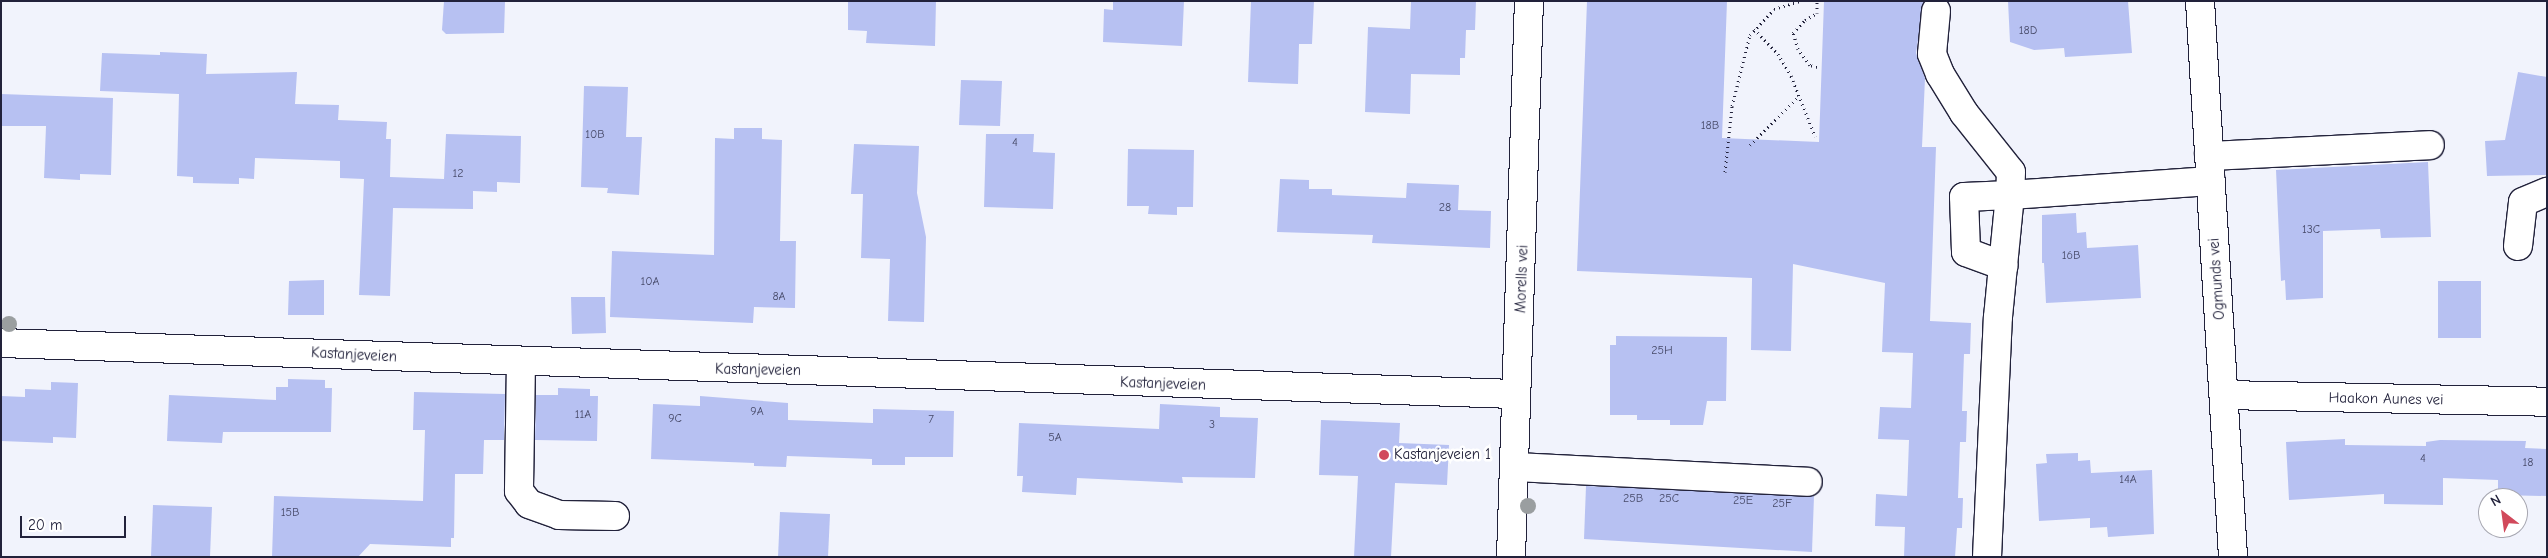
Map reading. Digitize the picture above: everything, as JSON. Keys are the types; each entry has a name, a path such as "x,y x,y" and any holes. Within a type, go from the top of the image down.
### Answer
{"street":[{"name":"Morells vei","path":"1511,557 1529,1"},
{"name":"Ogmunds vei","path":"2200,1 2234,557"},
{"path":"1936,11 1932,54 1940,74 1964,113 2011,172 1998,317 1988,557"},
{"path":"2004,266 1966,252 1964,197 2010,195 2210,168 2430,145"},
{"path":"2518,246 2523,202 2547,192"},
{"name":"Kastanjeveien","path":"1,343 1516,394"},
{"path":"521,361 518,491 529,504 559,515 615,516"},
{"name":"Haakon Aunes vei","path":"2225,395 2547,402"},
{"path":"1515,467 1808,482"}],"path":[{"path":"1725,172 1732,106 1750,35 1774,10 1801,1"},
{"path":"1817,1 1817,13 1805,20 1793,33 1798,49 1810,65 1817,67"},
{"path":"1754,29 1778,54 1799,96 1815,136"},
{"path":"1750,145 1799,96"}],"building":[{"path":"444,1 505,1 504,33 446,34 442,30"},
{"path":"848,1 936,1 935,46 866,43 867,31 848,30"},
{"path":"1113,1 1184,1 1182,46 1103,42 1104,9 1113,10"},
{"path":"1251,1 1314,1 1312,44 1299,44 1298,84 1248,82"},
{"path":"1411,1 1476,1 1475,30 1466,30 1465,58 1460,58 1460,75 1411,74 1410,114 1365,112 1368,27 1410,29"},
{"path":"1587,1 1727,1 1722,138 1819,142 1824,1 1924,1 1916,53 1925,78 1922,147 1936,147 1930,321 1971,323 1970,354 1964,354 1962,411 1967,411 1966,442 1960,442 1958,498 1963,498 1962,528 1957,528 1955,557 1904,557 1905,527 1875,526 1876,494 1907,496 1909,440 1878,439 1880,407 1911,408 1913,353 1882,352 1885,283 1793,264 1791,351 1751,350 1752,278 1577,271"},
{"path":"2008,1 2128,1 2132,53 2065,57 2064,48 2034,50 2010,42"},
{"path":"160,52 207,54 206,74 297,72 295,104 339,105 338,120 387,122 386,139 391,139 390,177 444,179 446,134 521,136 520,183 497,182 497,192 473,191 473,209 393,208 390,296 359,295 364,179 340,178 340,161 255,158 254,179 239,178 239,184 193,183 193,177 177,176 179,94 100,91 102,53 160,55"},
{"path":"2518,72 2547,77 2547,175 2487,176 2485,141 2505,140"},
{"path":"961,80 1002,81 1000,126 959,125"},
{"path":"584,86 628,87 626,137 642,137 639,195 607,193 608,188 581,187"},
{"path":"1,94 113,98 111,175 80,174 80,180 44,178 46,126 1,126"},
{"path":"734,128 762,128 762,139 782,140 780,241 796,241 795,308 754,307 753,323 610,317 612,251 714,255 715,138 734,139"},
{"path":"986,134 1034,134 1033,152 1055,153 1053,209 984,207"},
{"path":"854,144 919,146 917,193 926,237 924,322 888,321 890,259 861,258 863,194 851,194"},
{"path":"1128,149 1194,150 1193,207 1177,207 1177,215 1148,214 1149,206 1127,206"},
{"path":"2428,162 2431,237 2381,238 2380,229 2323,231 2323,298 2286,300 2285,280 2281,281 2276,170"},
{"path":"1280,179 1309,180 1309,189 1332,189 1332,195 1406,198 1407,183 1459,185 1458,210 1491,211 1490,248 1372,243 1373,235 1277,232"},
{"path":"2076,213 2077,233 2086,232 2087,248 2138,245 2141,298 2046,303 2044,263 2042,263 2042,215"},
{"path":"324,280 324,315 288,315 289,281"},
{"path":"2438,281 2481,281 2481,338 2438,338"},
{"path":"571,297 605,297 606,333 572,334"},
{"path":"1616,336 1727,337 1726,401 1707,401 1703,425 1670,425 1670,420 1637,420 1637,415 1610,415 1610,345 1616,345"},
{"path":"288,379 325,380 325,388 332,388 331,432 223,432 222,443 167,441 169,395 276,400 276,387 288,387"},
{"path":"51,382 78,383 76,438 53,437 53,443 1,441 1,396 25,397 25,389 51,390"},
{"path":"558,388 590,389 590,396 598,396 597,441 535,440 536,395 558,395"},
{"path":"414,392 505,394 504,440 484,440 483,474 455,474 454,538 451,538 451,547 370,544 358,557 272,557 274,496 423,501 425,430 413,430"},
{"path":"700,396 788,403 788,420 873,423 873,409 954,411 953,457 905,457 905,465 872,465 872,459 787,456 786,467 754,466 754,463 651,459 653,404 700,406"},
{"path":"1160,404 1220,407 1220,417 1258,418 1255,478 1182,477 1183,483 1077,478 1076,495 1022,492 1023,476 1017,476 1019,423 1159,429"},
{"name":"Kastanjeveien 1","path":"1321,420 1400,423 1399,443 1449,445 1447,485 1395,483 1391,557 1354,557 1358,476 1319,475"},
{"path":"2345,439 2345,445 2426,446 2426,442 2440,440 2526,441 2525,448 2547,449 2547,496 2528,496 2528,488 2498,488 2498,480 2443,478 2443,505 2384,504 2384,494 2289,500 2286,442"},
{"path":"2078,453 2078,461 2090,460 2091,473 2152,470 2154,534 2108,537 2107,527 2090,528 2090,518 2039,521 2036,464 2047,463 2046,454"},
{"path":"1586,486 1814,496 1812,552 1584,539"},
{"path":"153,505 212,507 210,557 151,557"},
{"path":"780,512 830,514 828,557 778,557"}],"place":[{"name":"Kastanjeveien 1","path":"1384,455"}]}
